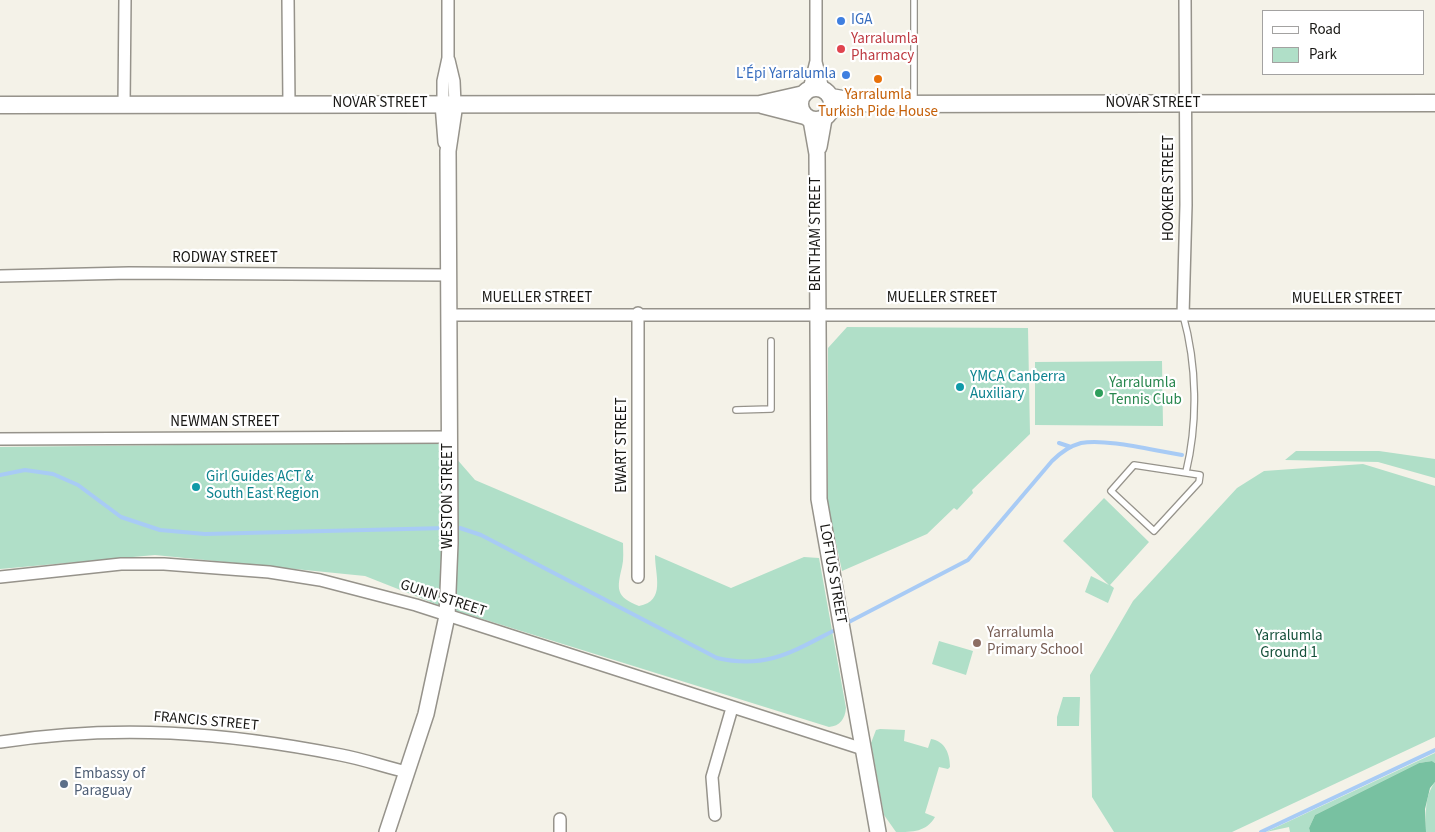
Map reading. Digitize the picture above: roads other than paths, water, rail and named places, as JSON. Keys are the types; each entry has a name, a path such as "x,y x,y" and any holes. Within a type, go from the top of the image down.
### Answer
{"main road":[{"name":"NOVAR STREET","path":"0,105 1435,103"}],"street":[{"path":"124,105 125,0"},
{"path":"288,0 289,104"},
{"name":"WESTON STREET","path":"387,832 426,714 447,616 450,543 449,275 448,151 444,134 449,104 443,81 448,58 448,0"},
{"name":"BENTHAM STREET","path":"816,0 818,313"},
{"name":"HOOKER STREET","path":"1183,316 1186,205 1185,0"},
{"name":"RODWAY STREET","path":"0,276 129,273 449,275"},
{"name":"EWART STREET","path":"638,313 638,577"},
{"name":"LOFTUS STREET","path":"818,313 819,499 878,832"},
{"name":"MUELLER STREET","path":"449,314 1435,315"},
{"name":"NEWMAN STREET","path":"0,439 449,437"},
{"name":"GUNN STREET","path":"0,577 121,564 164,564 260,571 320,580 416,605 863,749"},
{"path":"714,815 712,777 732,708"},
{"name":"FRANCIS STREET","path":"0,742 64,733 178,732 233,737 343,755 407,772"},
{"path":"560,819 560,832"}],"lane":[{"path":"914,0 914,104"},
{"path":"1183,316 1191,350 1193,383 1191,447 1186,472"},
{"path":"736,410 771,409 771,341"},
{"path":"1134,465 1186,472 1200,474 1199,482 1154,531 1111,491 1134,465"}],"waterway":[{"path":"845,624 968,560 1052,461 1073,446 1081,443 1104,442 1182,455"},
{"path":"1059,443 1071,447"},
{"path":"0,475 25,470 53,474 78,485 121,517 160,530 205,534 446,528"},
{"path":"453,528 460,528 481,535 717,658 735,661 766,660 795,650 839,628"},
{"path":"1261,832 1435,750"}],"place":[{"name":"IGA","path":"841,21"},
{"name":"Yarralumla Pharmacy","path":"841,49"},
{"name":"L’Épi Yarralumla","path":"846,75"},
{"name":"Yarralumla Turkish Pide House","path":"878,79"},
{"name":"YMCA Canberra Auxiliary","path":"960,387"},
{"name":"Yarralumla Tennis Club","path":"1099,393"},
{"name":"Girl Guides ACT & South East Region","path":"196,487"},
{"name":"Yarralumla Primary School","path":"977,643"},
{"name":"Embassy of Paraguay","path":"64,784"}],"park label":[{"name":"Yarralumla Ground 1","path":"1289,646"}]}
